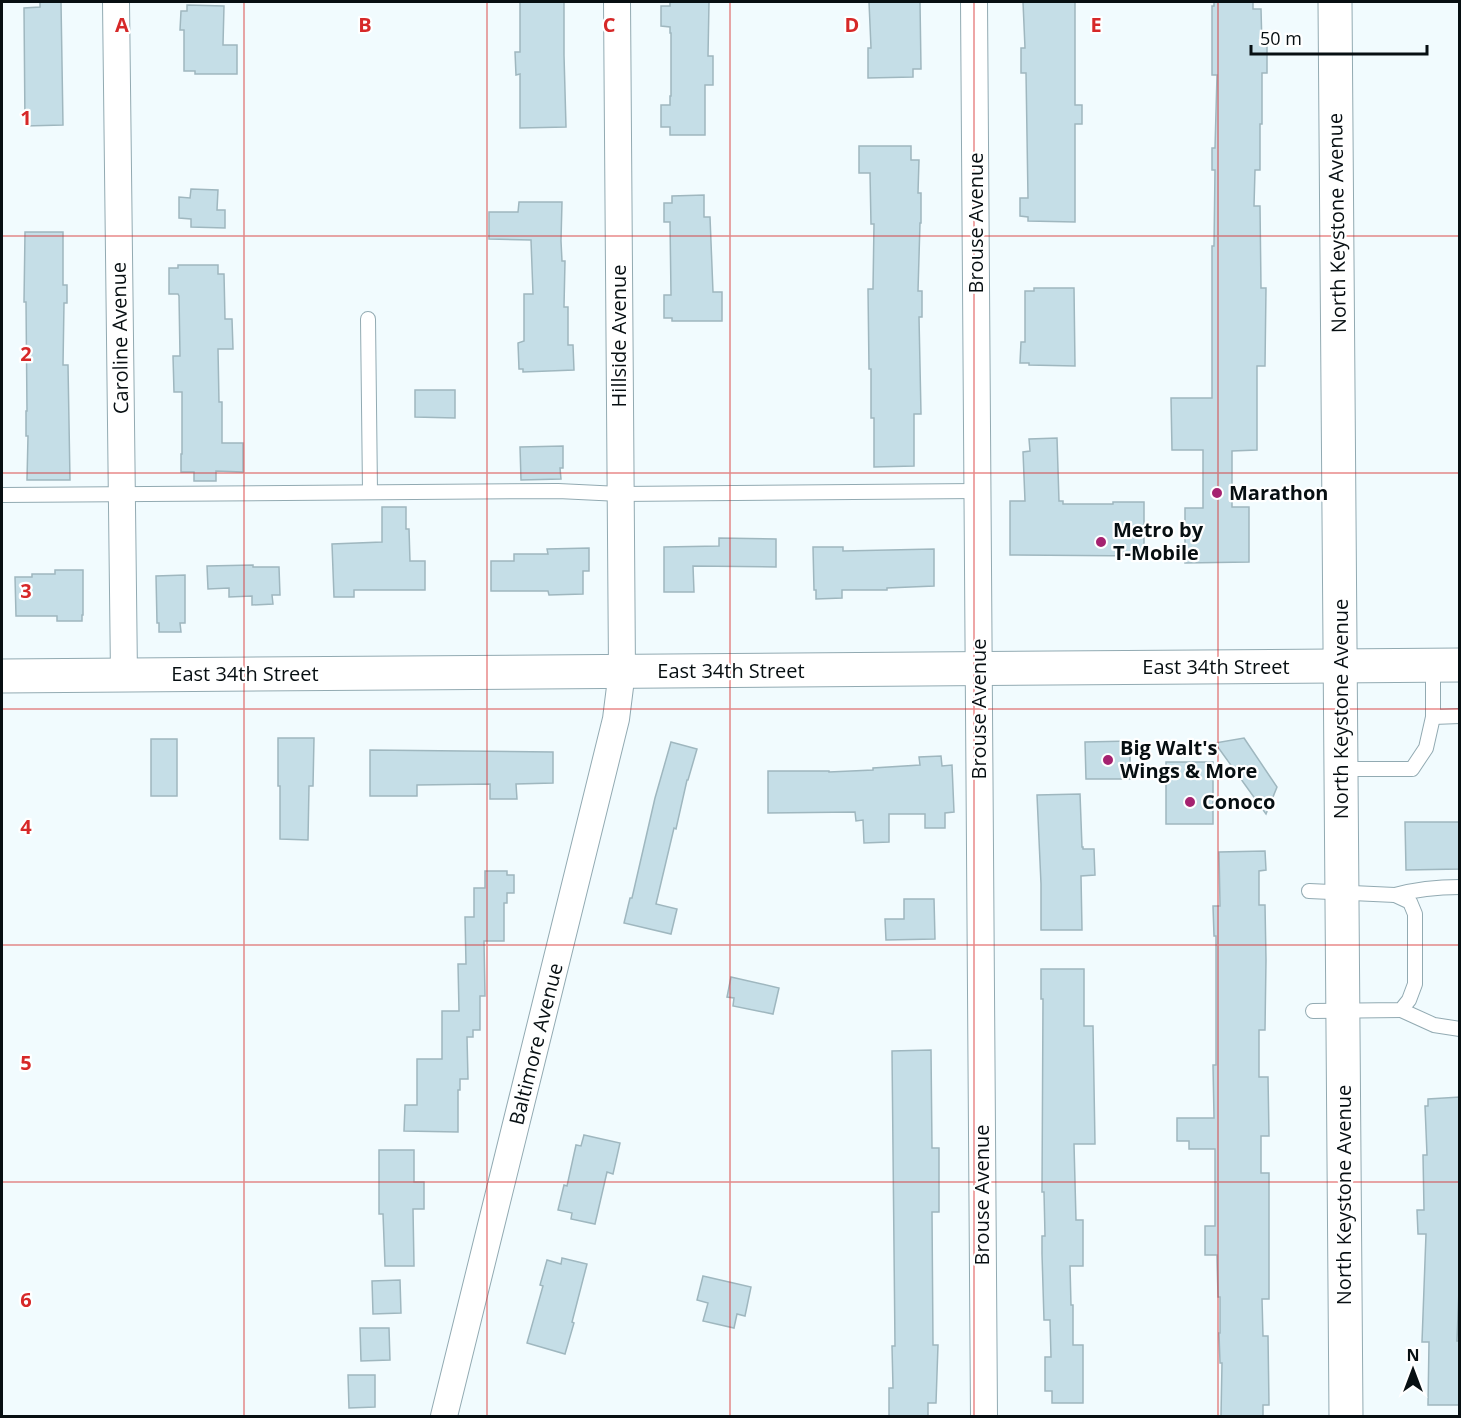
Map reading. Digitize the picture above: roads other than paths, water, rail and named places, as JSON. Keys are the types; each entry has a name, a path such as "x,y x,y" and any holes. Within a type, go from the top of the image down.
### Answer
{"main road":[{"name":"North Keystone Avenue","path":"1335,2 1342,892 1328,1010 1346,1416"},
{"name":"East 34th Street","path":"2,676 1446,665"}],"street":[{"name":"Caroline Avenue","path":"116,2 124,675"},
{"name":"Hillside Avenue","path":"617,2 622,671"},
{"name":"Brouse Avenue","path":"974,2 984,1416"},
{"name":"Baltimore Avenue","path":"444,1416 616,719 622,671"}],"lane":[{"path":"368,319 370,492"},
{"path":"2,495 558,491 620,495 977,491"},
{"path":"1341,770 1412,769 1426,748 1446,665"},
{"path":"1433,717 1460,716"},
{"path":"1309,891 1395,895 1436,887 1460,887"},
{"path":"1395,895 1410,902 1415,914 1415,984 1409,1000 1401,1010"},
{"path":"1328,1010 1401,1010 1434,1025 1460,1029"}],"place":[{"name":"Marathon","path":"1217,493"},
{"name":"Metro by T-Mobile","path":"1101,542"},
{"name":"Big Walt's Wings & More","path":"1108,760"},
{"name":"Conoco","path":"1190,802"}]}
